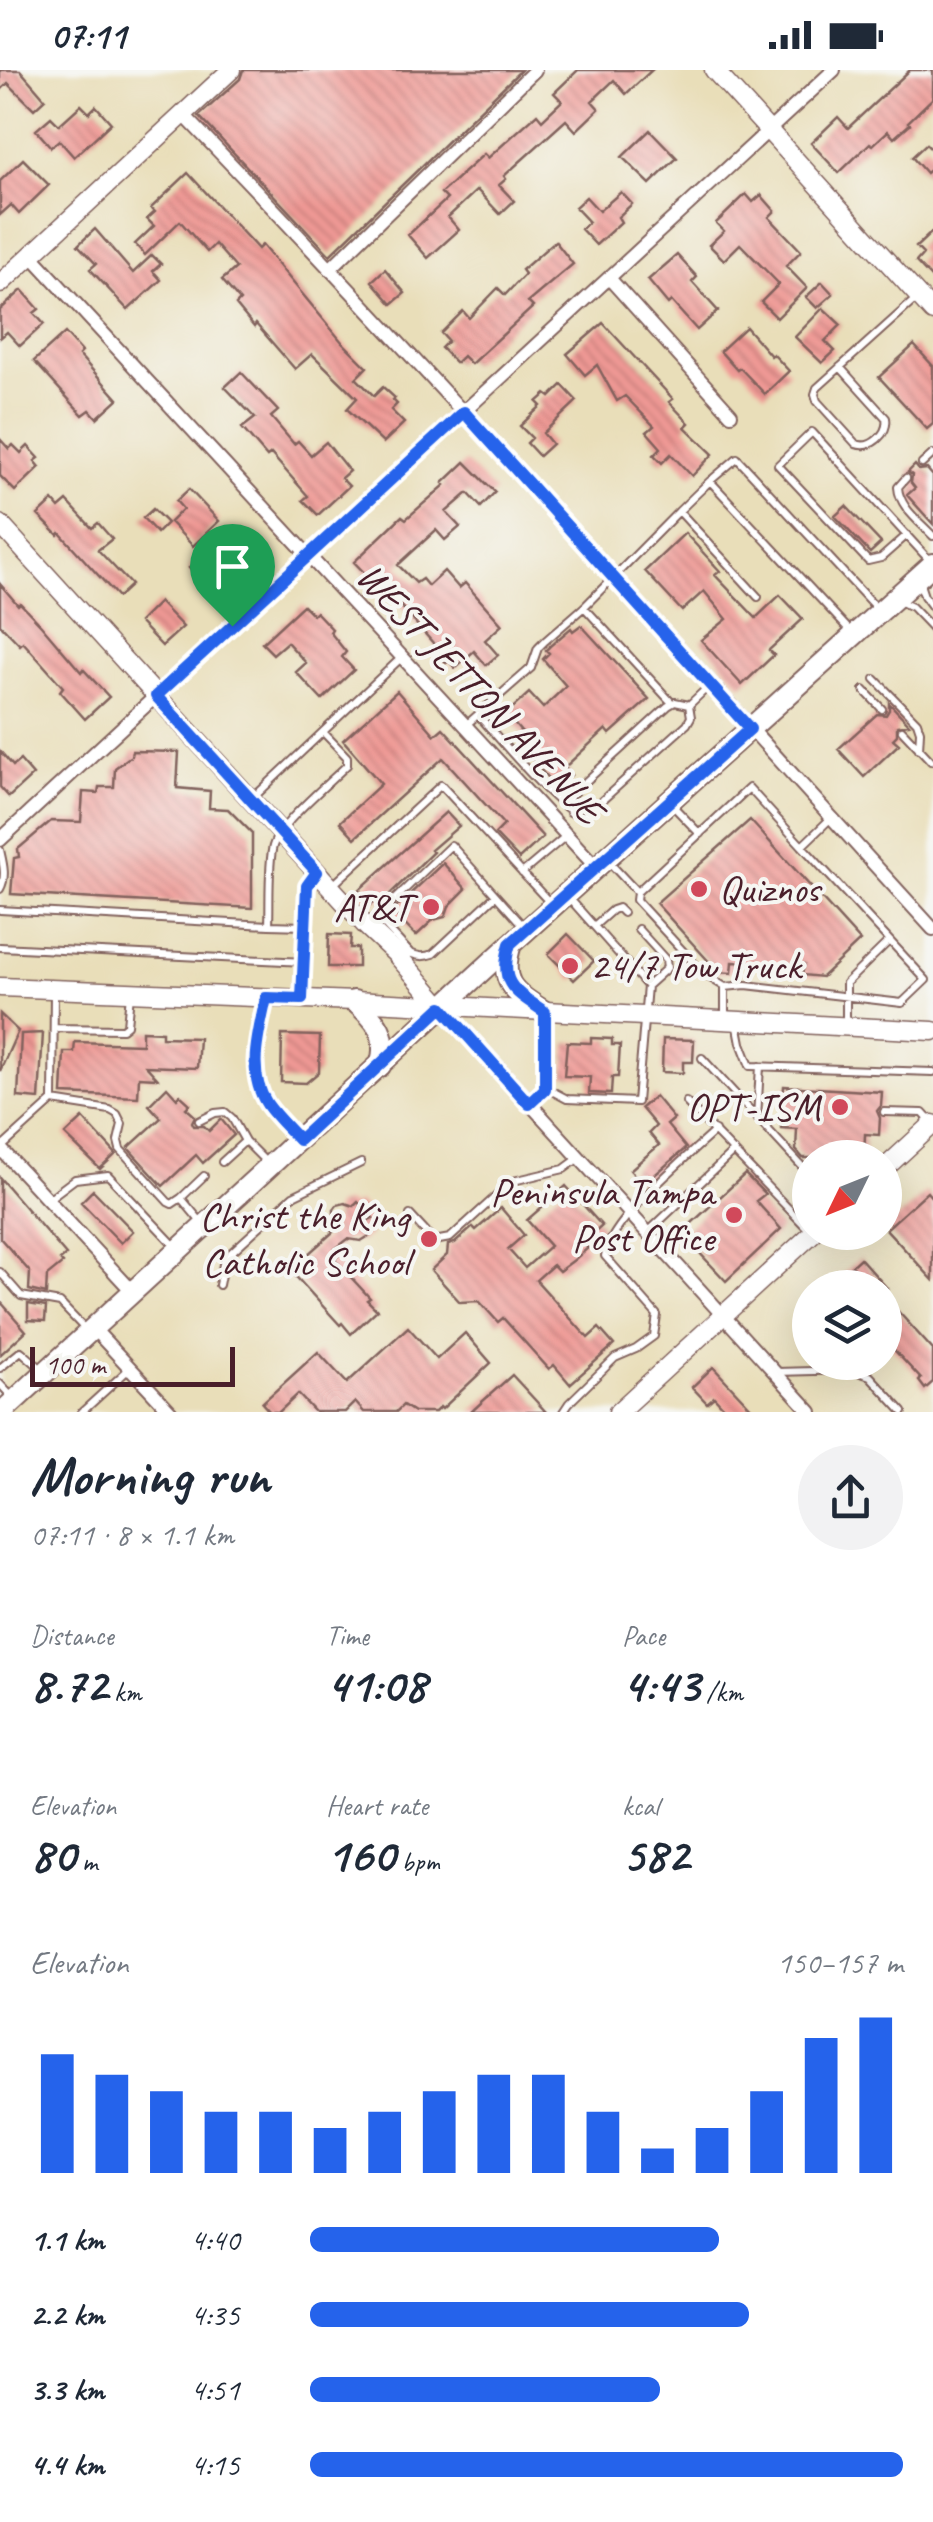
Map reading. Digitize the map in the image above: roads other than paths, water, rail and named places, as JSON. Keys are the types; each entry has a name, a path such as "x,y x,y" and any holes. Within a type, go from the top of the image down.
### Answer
{"main road":[{"path":"6,1399 44,1372 180,1250 510,944 926,570"},
{"path":"510,944 505,962 510,984 545,1012"},
{"path":"354,1001 379,1026 384,1052 380,1066"}],"street":[{"path":"0,284 231,70"},
{"path":"332,268 535,70"},
{"path":"714,70 933,312"},
{"path":"0,840 834,70"},
{"path":"183,114 332,268 933,929"},
{"name":"WEST JETTON AVENUE","path":"31,255 567,836 601,863"},
{"path":"609,278 731,414"},
{"path":"0,524 331,887 371,921 442,1007 811,1412"},
{"path":"0,987 933,1031"},
{"path":"902,1152 933,1124"},
{"path":"0,1148 132,1292"},
{"path":"618,1412 794,1250"},
{"path":"91,1330 172,1412"}],"lane":[{"path":"840,367 888,422 886,430 870,445 856,444 814,394 817,388 840,367 919,296"},
{"path":"907,536 881,558 868,561 778,464 812,432 907,536 926,570 924,596 933,608"},
{"path":"922,464 933,454"},
{"path":"465,726 531,668 538,648 737,458 886,606 912,607 933,629"},
{"path":"906,478 898,487 898,495 933,536"},
{"path":"710,481 854,636"},
{"path":"679,510 758,596"},
{"path":"584,607 672,704"},
{"path":"251,800 402,657"},
{"path":"876,679 917,722 920,749"},
{"path":"689,705 710,685"},
{"path":"864,690 882,709"},
{"path":"478,715 570,812 576,816 588,814 687,724 692,717 689,705 672,704 571,795 570,812"},
{"path":"902,730 930,761"},
{"path":"269,925 273,846 280,832 347,765 347,758 323,732"},
{"path":"331,887 441,785 522,873 594,926 647,986"},
{"path":"749,788 802,846 926,980 902,1002 746,985 726,987 704,974 636,900 637,892 749,788"},
{"path":"669,801 700,834"},
{"path":"556,824 570,812"},
{"path":"802,846 831,818"},
{"path":"522,873 567,836"},
{"path":"496,896 425,957 410,953 371,921 451,845 527,930"},
{"path":"0,850 4,883 0,889"},
{"path":"601,863 637,892"},
{"path":"302,999 307,886 317,872"},
{"path":"594,926 612,910 618,908 623,913"},
{"path":"0,910 306,926"},
{"path":"545,1089 567,1098 637,1102 647,986 666,968 666,960 638,929"},
{"path":"846,1027 846,983 889,940"},
{"path":"0,947 305,962"},
{"path":"726,987 731,1021 750,1066 933,1072"},
{"path":"0,1148 53,1100 54,989"},
{"path":"54,1028 122,1028 127,1025 130,992"},
{"path":"266,998 254,1062 260,1090 269,1107 299,1140"},
{"path":"529,1104 545,1089 545,1012"},
{"path":"702,1058 792,1158"},
{"path":"757,1119 760,1066"},
{"path":"53,1100 116,1114 122,1124 120,1150 168,1202 172,1204 181,1198 204,1176"},
{"path":"686,1102 792,1212"},
{"path":"198,1121 225,1112 245,1141 270,1166"},
{"path":"884,1112 923,1114 933,1124"},
{"path":"564,1412 616,1358 654,1336 657,1315 605,1256 606,1244 629,1213 715,1131"},
{"path":"222,1162 245,1141"},
{"path":"647,1233 734,1151"},
{"path":"410,1215 434,1241 450,1238 513,1181 564,1169 579,1158"},
{"path":"220,1285 224,1259 292,1196 361,1163"},
{"path":"47,1200 75,1179 108,1175 180,1250"},
{"path":"181,1198 206,1226"},
{"path":"0,1272 22,1296 60,1303 91,1330"},
{"path":"0,1368 21,1351 44,1372"},
{"path":"82,1412 130,1368"},
{"path":"774,1372 852,1370 870,1376 903,1412"}],"place":[{"name":"Quiznos","path":"699,889"},
{"name":"AT&T","path":"431,907"},
{"name":"24/7 Tow Truck","path":"570,966"},
{"name":"OPT-ISM","path":"840,1107"},
{"name":"Peninsula Tampa Post Office","path":"734,1215"},
{"name":"Christ the King Catholic School","path":"429,1239"}]}
